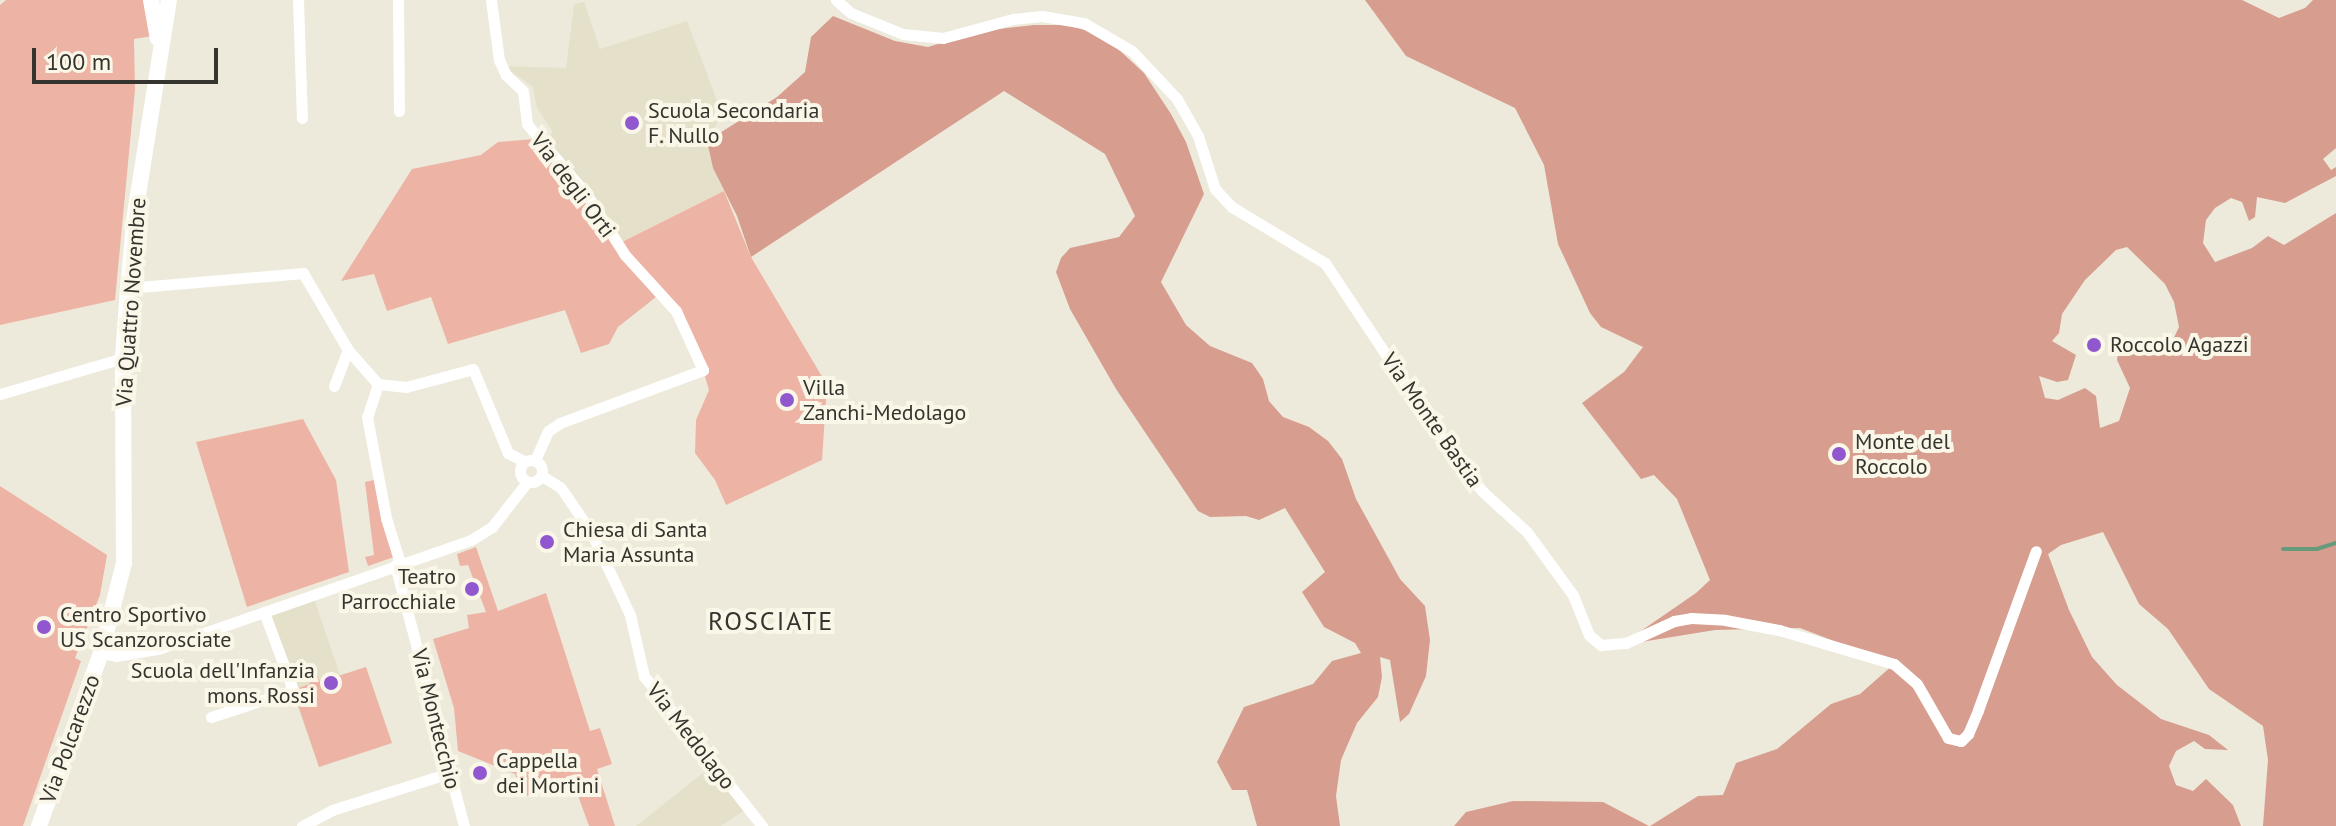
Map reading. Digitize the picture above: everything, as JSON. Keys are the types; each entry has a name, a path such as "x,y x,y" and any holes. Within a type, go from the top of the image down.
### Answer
{"street":[{"name":"Via Quattro Novembre","path":"151,0 160,46"},
{"name":"Via Quattro Novembre","path":"101,653 124,563 123,358 128,288 135,214 169,0"},
{"path":"298,0 302,118"},
{"path":"398,0 399,111"},
{"name":"Via degli Orti","path":"491,0 499,60 506,75 523,91 527,124 587,195 625,255 676,311 703,370 560,423 548,431 530,461"},
{"name":"Via Monte Bastia","path":"836,0 851,13 903,34 943,38 1013,19 1042,16 1084,23 1132,51 1177,99 1198,136 1215,189 1232,207 1325,263 1456,460 1483,492 1537,544 1573,595 1589,635 1601,645 1626,643 1674,621 1691,618 1725,620 1779,630 1894,664 1917,684 1948,738 1961,741 1968,734 1978,710 2036,551"},
{"path":"128,288 303,273 348,350 378,384 406,387 473,369 508,453 530,461 542,469 538,481 527,482 521,477 519,469 530,461"},
{"path":"334,386 348,350"},
{"path":"0,394 123,358"},
{"name":"Via Montecchio","path":"378,384 367,417 379,488 464,826"},
{"name":"Via Medolago","path":"542,476 561,488 591,532 630,615 644,676 762,826"},
{"path":"101,653 116,656 158,649 471,540 492,527 527,482"},
{"path":"211,717 293,690 264,612"},
{"name":"Via Polcarezzo","path":"39,826 101,653"},
{"path":"302,826 332,810 449,773"}],"shaded area":[{"path":"6,0 146,0 153,36 134,39 135,90 115,300 0,325 0,5"},
{"path":"1365,0 2242,0 2279,18 2305,8 2313,0 2336,0 2336,148 2323,159 2331,170 2336,167 2336,176 2285,203 2257,197 2255,217 2249,221 2242,202 2231,198 2215,208 2206,220 2203,243 2215,262 2252,248 2268,236 2284,245 2336,213 2336,826 2263,826 2268,760 2263,726 2209,689 2168,629 2139,604 2103,532 2061,545 2048,554 2069,610 2092,657 2117,685 2161,719 2209,735 2228,750 2205,749 2194,741 2176,751 2169,766 2176,785 2193,791 2206,779 2233,805 2241,826 1650,826 1698,796 1723,795 1736,763 1777,749 1831,704 1860,694 1894,664 1800,628 1715,630 1635,643 1638,633 1710,580 1677,499 1654,475 1641,479 1582,403 1624,372 1643,347 1601,327 1590,313 1558,244 1544,165 1515,108 1406,56","holes":["2127,247 2165,284 2174,302 2179,327 2171,344 2136,350 2124,343 2119,346 2117,360 2130,388 2119,421 2100,428 2096,396 2085,388 2058,400 2045,398 2039,376 2057,382 2068,380 2076,355 2052,341 2059,333 2062,314 2085,280 2116,250"]},
{"name":"Scuola Secondaria F. Nullo","path":"584,2 600,49 687,21 722,114 707,141 713,168 724,191 618,244 545,139 553,132 537,108 533,87 504,66 566,68 574,4"},
{"path":"833,16 895,41 928,47 980,31 1034,25 1066,25 1103,35 1144,73 1171,114 1186,142 1204,194 1161,282 1186,325 1210,346 1252,363 1263,379 1269,401 1283,417 1309,427 1328,441 1342,459 1356,499 1400,579 1425,606 1430,640 1426,676 1409,714 1400,722 1390,660 1380,657 1382,677 1378,697 1357,723 1341,760 1336,796 1340,826 1257,826 1247,790 1232,790 1217,762 1244,707 1313,684 1332,661 1361,653 1355,643 1324,627 1302,592 1325,572 1285,508 1259,520 1246,516 1210,517 1198,511 1116,389 1070,309 1056,272 1061,258 1070,248 1119,237 1135,216 1105,154 1004,91 751,257 737,216 713,168 707,141 777,97 805,72 811,37"},
{"path":"534,139 579,191 656,297 618,327 609,344 581,353 565,310 448,344 431,297 387,311 374,274 341,281 412,169 481,155 498,142"},
{"path":"724,191 751,257 827,385 822,460 726,505 715,480 695,453 696,420 709,390 703,370 676,311 618,244"},
{"path":"303,419 336,480 349,572 247,607 196,442"},
{"path":"374,480 394,557 368,566 365,557 374,555 365,482"},
{"name":"Centro Sportivo US Scanzorosciate","path":"0,486 107,555 100,595 75,658 81,661 23,826 0,826"},
{"path":"476,547 498,611 546,593 590,731 600,728 612,764 597,769 615,826 589,826 572,779 525,797 515,774 458,751 454,708 433,639 469,628 467,615 486,612 468,565 460,566 457,554"},
{"name":"Scuola dell'Infanzia mons. Rossi","path":"313,596 340,675 366,667 392,743 319,767 264,612"},
{"path":"366,667 392,743 319,767 293,690 310,684 307,674 316,672 320,682"},
{"path":"713,765 748,808 721,826 636,826"},
{"path":"1513,801 1603,802 1649,826 1454,826 1466,812"}],"waterway":[{"path":"2283,549 2317,549 2336,543"}],"place":[{"name":"Scuola Secondaria F. Nullo","path":"632,123"},
{"name":"Roccolo Agazzi","path":"2094,345"},
{"name":"Villa Zanchi-Medolago","path":"787,400"},
{"name":"Monte del Roccolo","path":"1839,454"},
{"name":"Chiesa di Santa Maria Assunta","path":"547,542"},
{"name":"Teatro Parrocchiale","path":"472,589"},
{"name":"Centro Sportivo US Scanzorosciate","path":"44,627"},
{"name":"Scuola dell'Infanzia mons. Rossi","path":"331,683"},
{"name":"Cappella dei Mortini","path":"480,773"}],"district":[{"name":"ROSCIATE","path":"771,621"}]}
